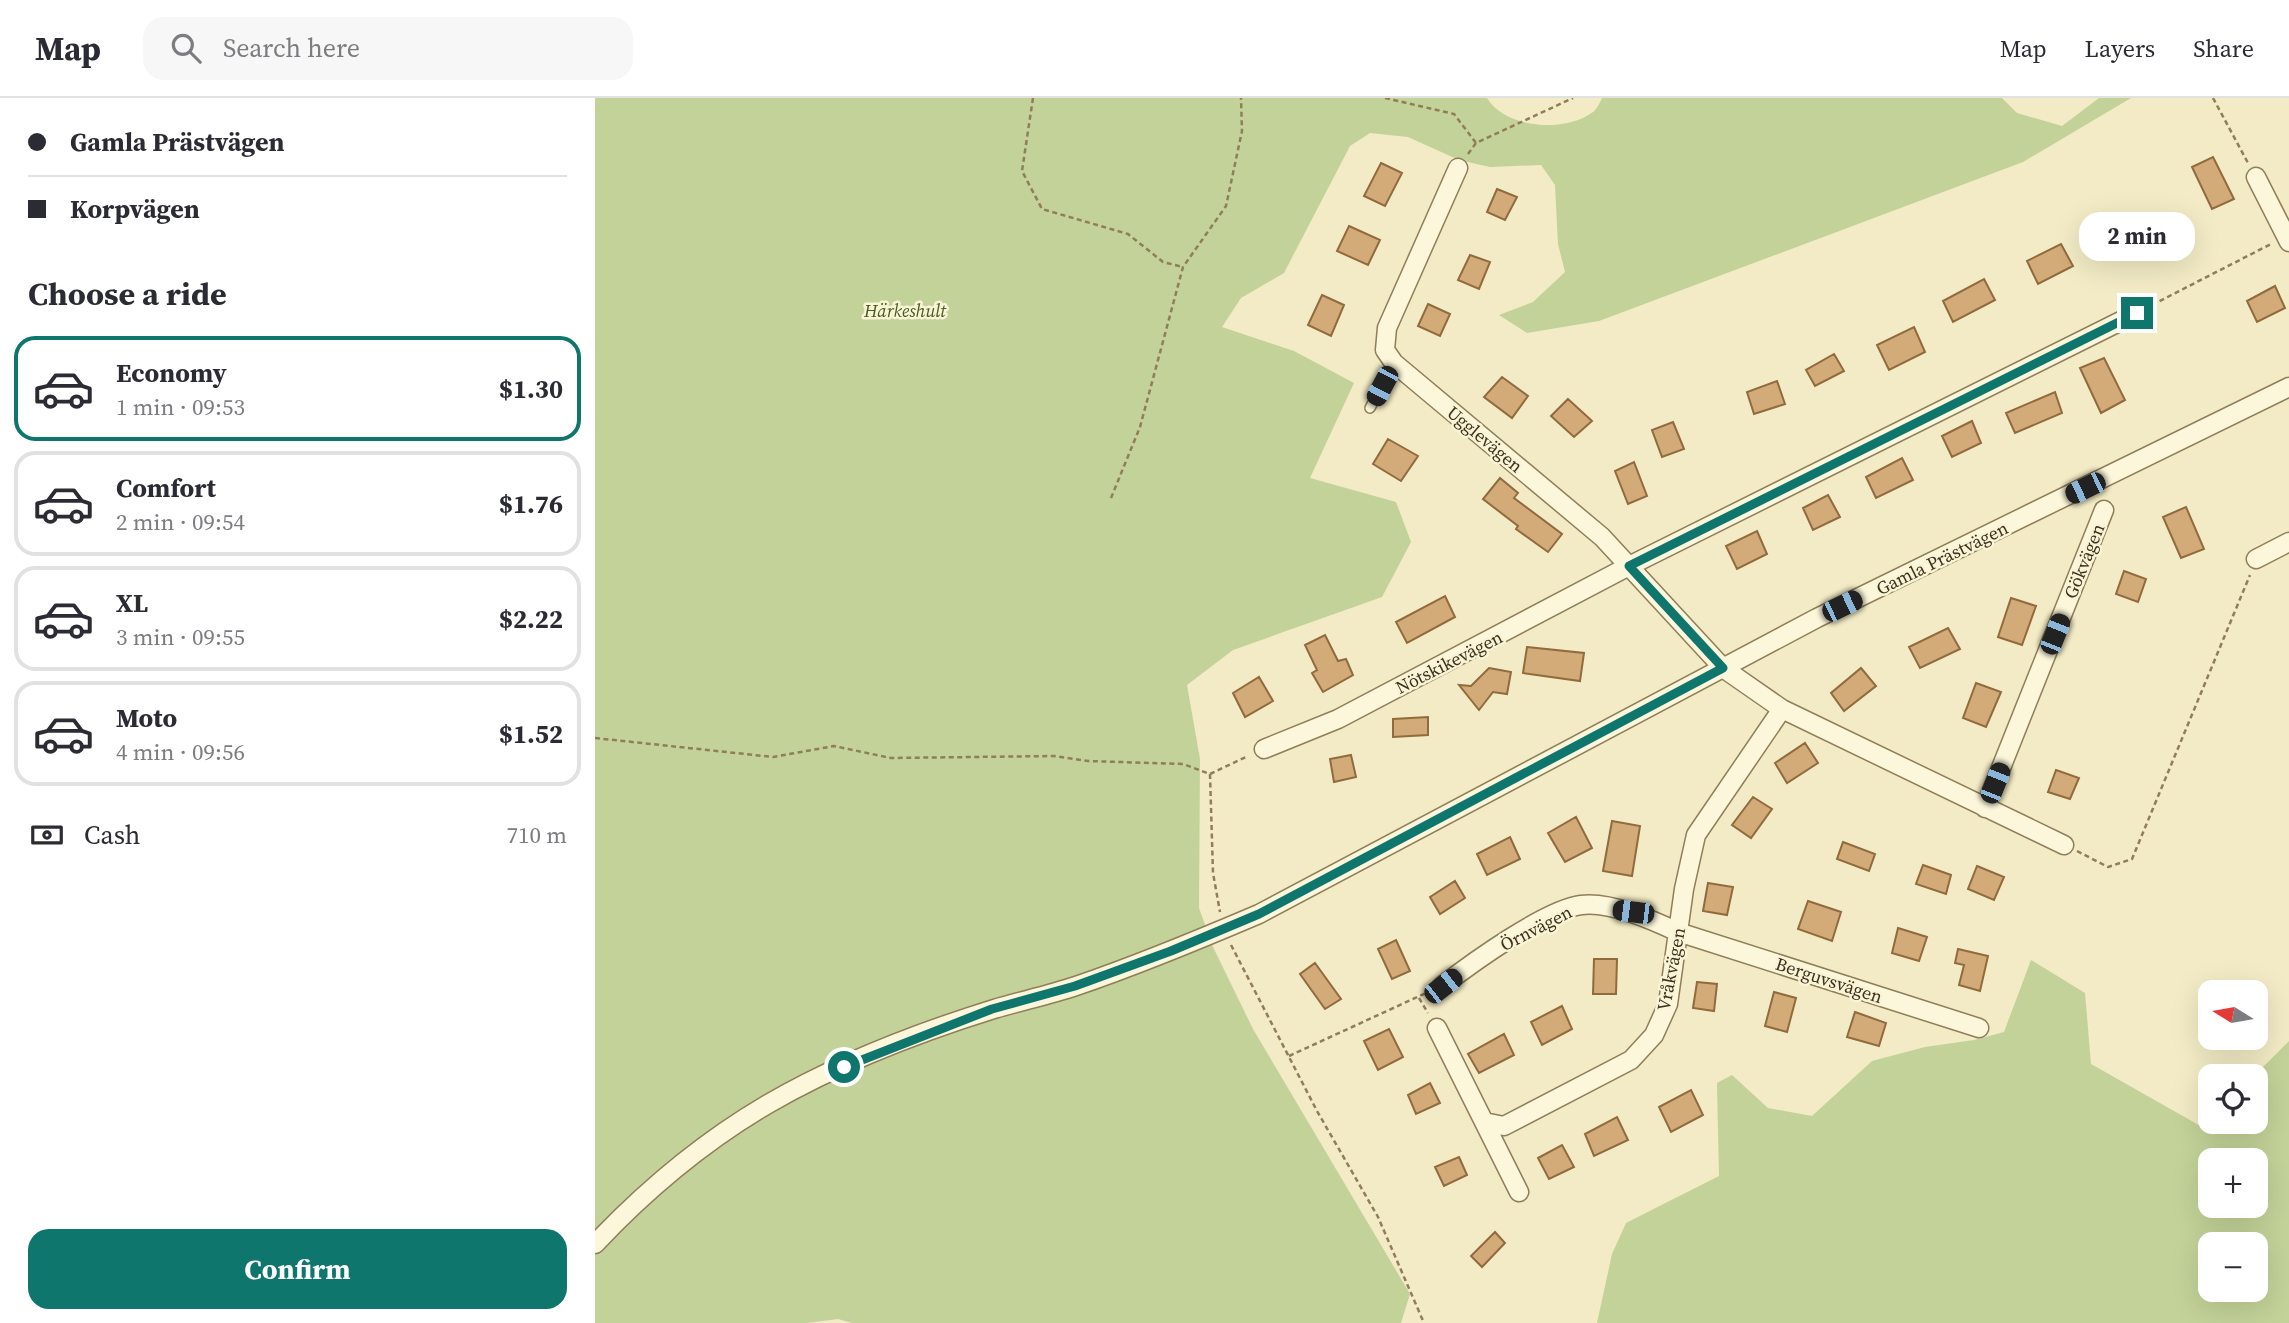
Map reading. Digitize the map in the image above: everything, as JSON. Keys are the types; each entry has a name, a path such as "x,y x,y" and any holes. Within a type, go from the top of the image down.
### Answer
{"street":[{"path":"1394,363 1385,350 1387,328 1458,168"},
{"path":"2256,177 2287,240"},
{"name":"Nötskikevägen","path":"1264,749 1338,719 1629,566 2137,313"},
{"name":"Ugglevägen","path":"1394,363 1602,537 1723,668"},
{"name":"Gamla Prästvägen","path":"595,1244 661,1180 709,1142 769,1104 904,1041 992,1009 1075,986 1223,929 1271,907 1817,618 2289,387"},
{"name":"Gökvägen","path":"1986,808 2104,510"},
{"path":"2256,559 2289,542"},
{"path":"1723,668 1782,709 2064,845"},
{"name":"Vråkvägen","path":"1484,1122 1504,1126 1631,1060 1654,1035 1668,1004 1696,835 1782,709"},
{"name":"Örnvägen","path":"1443,986 1480,957 1543,921 1581,905 1633,912 1678,932"},
{"name":"Berguvsvägen","path":"1678,932 1979,1028"},
{"path":"1437,1028 1519,1192"}],"lane":[{"path":"1370,408 1394,363"}],"path":[{"path":"1033,98 1022,171 1042,209 1128,234 1163,262 1183,267"},
{"path":"1111,498 1140,427 1183,267 1226,206 1242,131 1241,98"},
{"path":"1385,98 1454,114 1476,143"},
{"path":"1458,168 1476,143 1573,98"},
{"path":"2213,98 2256,177"},
{"path":"2137,313 2287,240"},
{"path":"2064,845 2108,867 2132,859 2256,559"},
{"path":"595,738 773,757 834,746 891,758 1054,756 1088,761 1183,764 1210,774 1264,749"},
{"path":"1210,774 1213,873 1223,929 1378,1217 1424,1323"},
{"path":"1289,1056 1443,986"},
{"path":"1419,997 1437,1028"}],"green space":[{"name":"Härkeshult","path":"595,98 1487,98 1496,108 1522,122 1552,125 1581,119 1594,111 1602,98 2002,98 2017,113 2062,126 2099,98 2131,98 2023,162 1599,321 1527,333 1499,315 1533,302 1565,272 1558,244 1555,185 1541,165 1490,167 1459,160 1408,137 1370,133 1350,146 1284,273 1241,298 1222,327 1294,351 1354,383 1310,478 1396,502 1411,542 1382,597 1233,650 1187,685 1200,759 1199,908 1213,947 1253,1029 1410,1294 1401,1323 852,1323 838,1319 807,1323 595,1323"},
{"path":"2031,960 2085,993 2091,1064 2198,1125 2198,1134 2268,1134 2266,1064 2289,1041 2289,1323 1597,1323 1612,1254 1626,1223 1719,1176 1717,1083 1732,1075 1768,1108 1812,1116 1872,1061 1925,1047 1974,1040 2004,1032"}],"building":[{"path":"2213,157 2234,199 2212,209 2192,167"},
{"path":"1381,163 1402,173 1385,206 1364,196"},
{"path":"1497,189 1517,197 1505,220 1487,212"},
{"path":"2144,214 2157,240 2123,255 2112,229"},
{"path":"1349,226 1380,240 1368,265 1337,251"},
{"path":"2061,244 2073,266 2038,284 2027,261"},
{"path":"1470,255 1490,262 1479,289 1458,280"},
{"path":"1984,279 1995,300 1953,322 1943,301"},
{"path":"2275,286 2285,308 2257,322 2247,301"},
{"path":"1322,295 1344,305 1331,336 1308,325"},
{"path":"1428,304 1450,314 1440,336 1418,326"},
{"path":"1914,327 1925,352 1889,370 1877,345"},
{"path":"1834,354 1844,371 1815,386 1806,370"},
{"path":"2104,358 2125,400 2101,413 2080,368"},
{"path":"1502,377 1528,396 1512,418 1484,397"},
{"path":"1777,381 1785,404 1754,414 1747,392"},
{"path":"2055,392 2062,413 2015,433 2006,413"},
{"path":"1568,399 1592,421 1574,437 1551,416"},
{"path":"1972,421 1981,443 1952,457 1942,436"},
{"path":"1673,422 1684,449 1662,457 1652,430"},
{"path":"1388,439 1418,456 1401,481 1373,464"},
{"path":"1902,458 1913,480 1876,498 1866,477"},
{"path":"1634,462 1647,496 1628,504 1615,471"},
{"path":"1500,478 1518,493 1514,498 1562,534 1548,552 1516,529 1518,526 1483,499"},
{"path":"1828,495 1840,517 1813,530 1803,508"},
{"path":"2186,507 2204,549 2181,558 2163,517"},
{"path":"1757,531 1767,554 1737,569 1726,546"},
{"path":"2124,571 2146,579 2138,602 2116,594"},
{"path":"1445,596 1455,617 1407,643 1396,622"},
{"path":"2011,598 2036,606 2022,645 1998,637"},
{"path":"1948,628 1960,649 1920,668 1909,647"},
{"path":"1325,635 1338,661 1346,659 1353,675 1323,692 1312,673 1317,670 1305,645"},
{"path":"1527,647 1584,653 1580,681 1523,673"},
{"path":"1489,668 1511,672 1507,694 1493,692 1479,710 1459,685 1471,686"},
{"path":"1861,668 1876,686 1844,711 1831,693"},
{"path":"1259,677 1273,701 1245,717 1233,693"},
{"path":"1976,683 2001,692 1986,727 1963,718"},
{"path":"1428,717 1428,735 1393,737 1393,719"},
{"path":"1805,743 1818,763 1787,783 1775,763"},
{"path":"1351,755 1356,777 1334,782 1330,759"},
{"path":"2056,770 2079,778 2070,799 2048,792"},
{"path":"1753,797 1772,809 1751,838 1732,825"},
{"path":"1576,817 1592,848 1565,862 1548,833"},
{"path":"1612,821 1640,826 1632,876 1603,871"},
{"path":"1510,837 1520,859 1487,875 1477,854"},
{"path":"1843,842 1875,854 1869,871 1837,859"},
{"path":"1923,865 1951,875 1946,894 1916,884"},
{"path":"1977,866 2004,877 1994,900 1968,889"},
{"path":"1455,881 1465,898 1440,914 1430,897"},
{"path":"1708,883 1733,887 1727,915 1703,911"},
{"path":"1808,901 1841,912 1832,941 1798,929"},
{"path":"1898,928 1927,937 1919,961 1892,953"},
{"path":"1396,940 1410,971 1392,979 1378,949"},
{"path":"1958,949 1988,956 1980,991 1959,985 1964,965 1955,963"},
{"path":"1594,959 1617,959 1616,994 1593,994"},
{"path":"1315,963 1341,999 1325,1009 1300,974"},
{"path":"1697,982 1717,984 1714,1011 1693,1008"},
{"path":"1774,992 1796,998 1787,1032 1765,1026"},
{"path":"1562,1006 1572,1029 1542,1045 1531,1022"},
{"path":"1855,1012 1886,1023 1879,1046 1847,1037"},
{"path":"1389,1029 1403,1057 1378,1070 1364,1041"},
{"path":"1504,1034 1514,1055 1479,1073 1468,1054"},
{"path":"1430,1083 1440,1103 1416,1114 1408,1095"},
{"path":"1691,1090 1703,1115 1671,1132 1659,1107"},
{"path":"1617,1117 1628,1140 1594,1156 1585,1134"},
{"path":"1562,1145 1574,1167 1549,1179 1538,1158"},
{"path":"1459,1157 1467,1175 1444,1186 1435,1167"},
{"path":"1495,1232 1505,1243 1482,1267 1471,1256"}],"route":[{"path":"844,1067 904,1041 992,1009 1075,986 1171,951 1259,914 1540,762 1723,668 1629,566 2137,313"}]}
